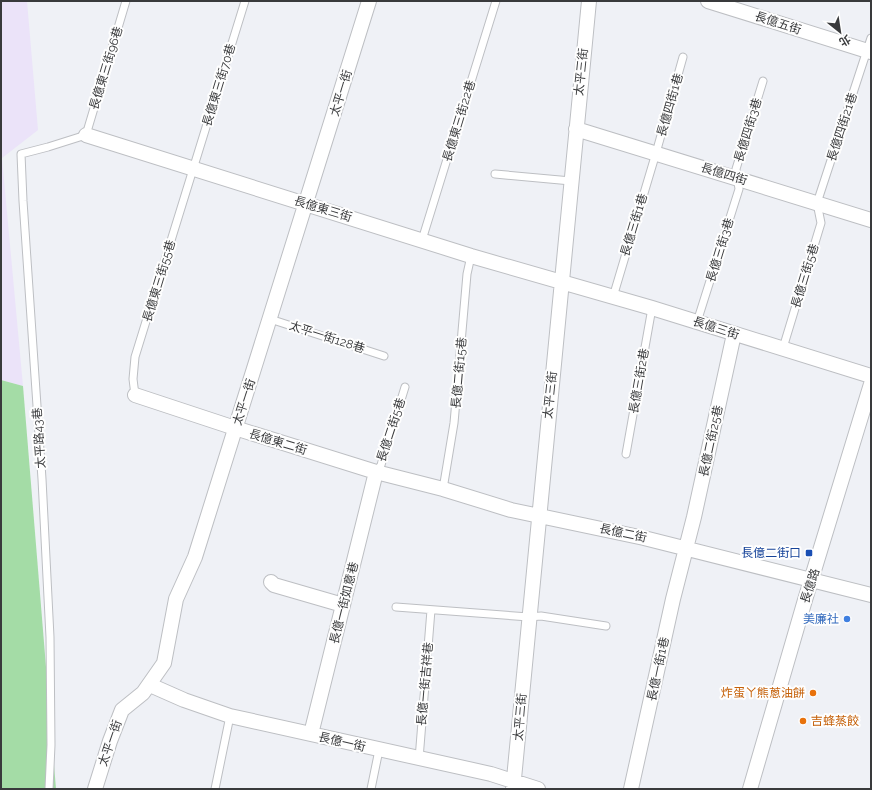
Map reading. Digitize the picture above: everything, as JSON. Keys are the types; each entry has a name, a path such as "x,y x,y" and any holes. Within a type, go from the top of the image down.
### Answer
{"street":[{"name":"太平一街","path":"95,789 110,741 122,710 143,693 164,663 176,599 195,557 369,1"},
{"name":"太平三街","path":"514,785 538,515 588,1"},
{"name":"長億五街","path":"708,1 870,47"},
{"name":"長億四街","path":"576,129 871,220"},
{"name":"長億東三街","path":"86,135 471,256 561,282"},
{"name":"長億三街","path":"561,282 652,308 871,376"},
{"name":"長億二街25巷","path":"686,549 734,334"},
{"name":"長億路","path":"750,789 871,384"},
{"name":"長億東二街","path":"135,395 376,472"},
{"name":"長億二街","path":"376,472 443,489 511,510 644,538 871,595"},
{"name":"長億一街如意巷","path":"311,734 376,472"},
{"name":"長億一街1巷","path":"631,789 673,600 686,549"},
{"path":"271,582 274,586 343,605"},
{"name":"長億一街","path":"150,684 184,700 230,716 492,774 514,785 538,789"}],"lane":[{"name":"長億東三街96巷","path":"86,135 126,1"},
{"name":"長億東三街70巷","path":"193,168 245,1"},
{"name":"長億東三街22巷","path":"422,240 496,1"},
{"name":"長億四街21巷","path":"817,203 870,47"},
{"name":"長億四街1巷","path":"656,153 683,57"},
{"name":"長億四街3巷","path":"738,179 736,170 762,81"},
{"name":"太平路43巷","path":"49,789 51,745 50,637 21,154 86,135"},
{"name":"長億三街1巷","path":"613,297 656,153"},
{"name":"長億東三街55巷","path":"135,395 133,379 135,357 193,168"},
{"path":"494,174 571,181"},
{"name":"長億三街3巷","path":"698,322 739,189 738,179"},
{"name":"長億三街5巷","path":"783,348 821,223 817,203"},
{"name":"長億二街15巷","path":"443,489 454,423 467,274 471,256"},
{"name":"長億三街2巷","path":"626,454 652,308"},
{"name":"太平一街128巷","path":"270,319 384,356"},
{"name":"長億二街5巷","path":"376,472 381,465 405,387"},
{"path":"396,607 529,617 541,616 606,626"},
{"name":"長億一街吉祥巷","path":"419,759 431,610"},
{"path":"215,789 230,716"},
{"path":"371,789 379,750"}],"shaded area":[{"path":"1,1 27,1 38,130 2,158 23,386 1,380"}],"green space":[{"path":"1,380 23,386 56,789 1,789"}],"place":[{"name":"長億二街口","path":"809,553"},
{"name":"美廉社","path":"847,619"},
{"name":"炸蛋ㄚ熊蔥油餅","path":"813,693"},
{"name":"吉蜂蒸餃","path":"803,721"}]}
